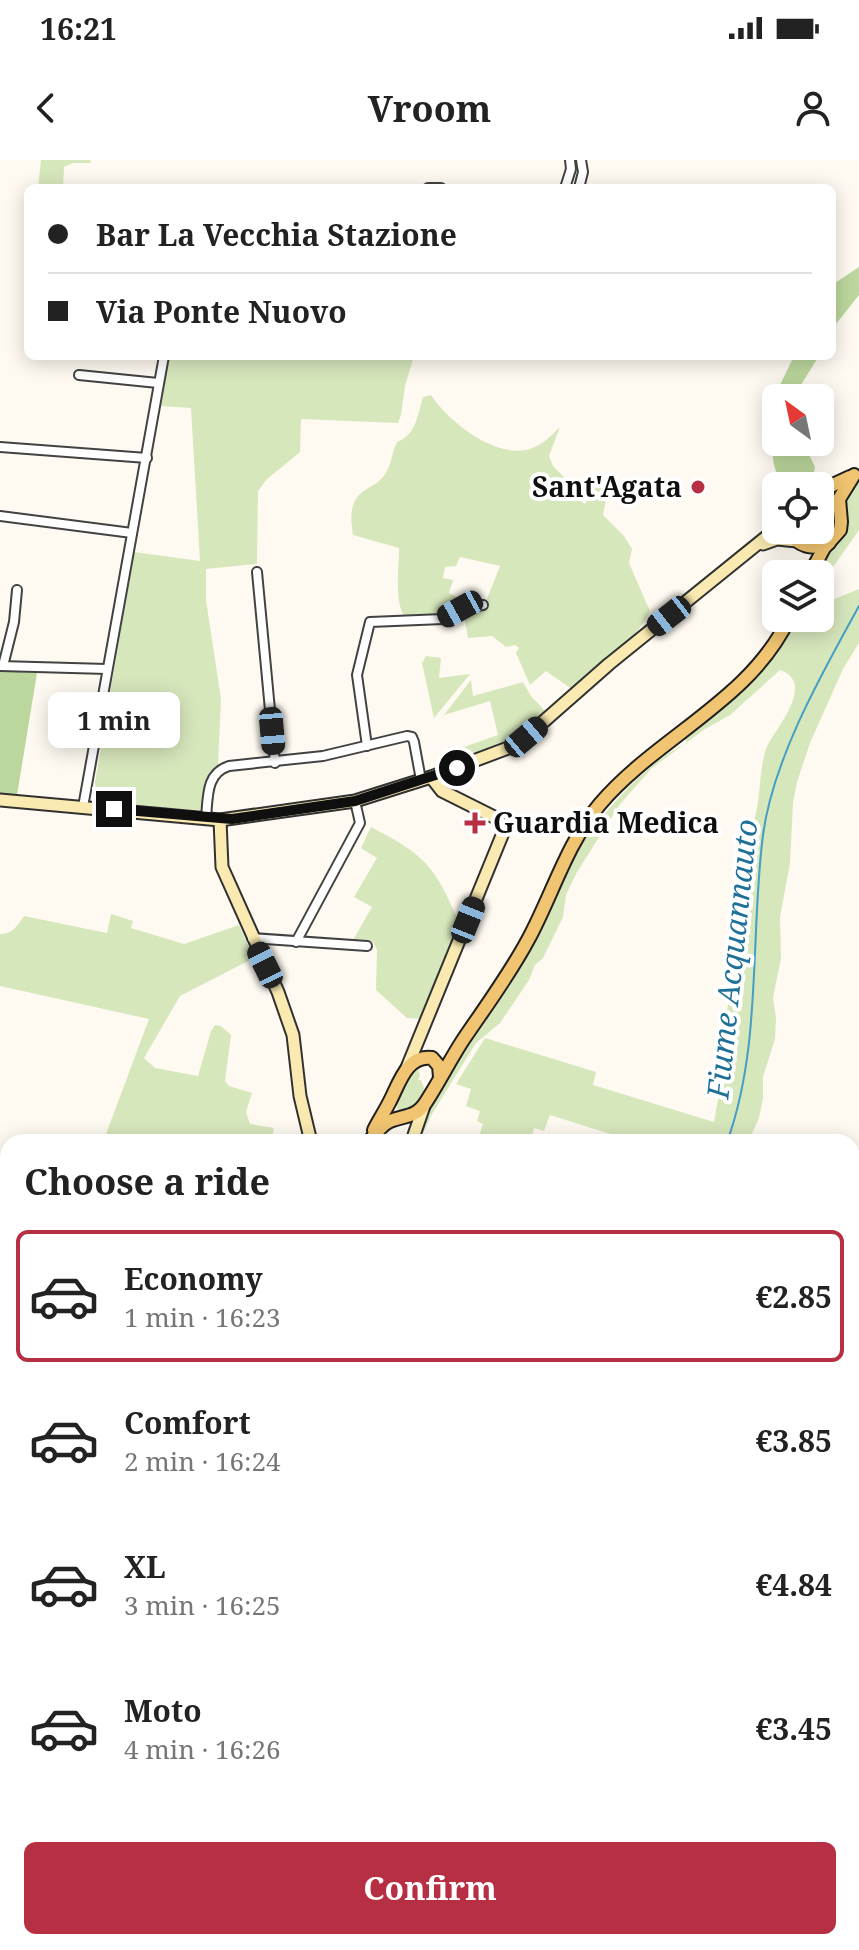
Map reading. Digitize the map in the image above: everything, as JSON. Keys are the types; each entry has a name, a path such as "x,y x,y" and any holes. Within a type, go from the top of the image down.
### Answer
{"main road":[{"path":"834,485 857,473"},
{"path":"838,506 841,493 857,473"},
{"path":"834,502 841,514 840,530 834,537"},
{"path":"804,544 820,547 827,544"},
{"path":"376,1134 386,1123 413,1115 424,1106 508,976 575,840 599,806 644,761 762,661 780,632"},
{"path":"374,1134 406,1070 416,1060 431,1058 464,1040"},
{"path":"431,1058 440,1077"},
{"path":"391,1099 389,1106 392,1113 400,1119"}],"street":[{"path":"566,184 570,160"},
{"path":"580,184 583,172 581,160"},
{"path":"83,807 163,360"},
{"path":"79,375 158,383"},
{"path":"0,447 147,458"},
{"path":"0,516 132,533"},
{"path":"0,800 220,820 355,801 426,779 508,748 526,737 609,664 762,542"},
{"path":"755,548 765,544"},
{"path":"257,572 275,763"},
{"path":"17,590 14,622 2,666 107,669"},
{"path":"367,746 357,675 370,622 443,619 460,609 483,605"},
{"path":"206,818 209,786 218,769 323,756 407,736 412,737 426,779 442,791 498,819 503,833 406,1070"},
{"path":"296,942 360,823 355,801"},
{"path":"220,846 226,832 235,823 252,816"},
{"path":"220,820 222,867 278,992 293,1035 300,1096 309,1134"},
{"path":"252,938 367,946"},
{"path":"418,1041 419,1047 431,1058"},
{"path":"417,1134 424,1106"},
{"path":"400,1119 412,1134"}],"green space":[{"path":"41,160 90,160 91,163 73,163 64,167 63,184 38,184"},
{"path":"859,267 859,295 836,324 836,282"},
{"path":"168,360 413,360 398,423 301,419 300,452 266,480 258,491 257,564 206,569 206,600 221,699 218,765 206,779 201,810 101,805 95,782 134,552 200,561 191,408 161,406"},
{"path":"792,360 816,360 802,383 780,384"},
{"path":"431,395 461,427 502,449 530,449 560,427 549,456 553,466 567,480 574,496 585,504 597,481 616,477 607,495 603,515 632,549 629,563 650,611 626,643 573,690 546,671 530,685 516,653 519,648 515,645 506,647 492,636 468,638 463,611 483,609 500,566 460,557 456,566 445,567 443,578 453,580 449,593 457,597 457,607 443,614 404,616 398,592 399,548 353,535 351,515 354,503 361,493 383,477 397,442 408,434 415,423 423,397"},
{"path":"773,456 810,456 815,467 814,472 776,470"},
{"path":"859,481 859,530 834,566 834,560 823,560 846,535 849,522 846,498"},
{"path":"859,589 859,643 843,669 810,743 797,782 790,863 780,917 781,958 773,998 775,1039 763,1077 759,1118 752,1134 611,1134 550,1115 544,1131 534,1128 532,1134 480,1134 483,1124 477,1121 480,1111 466,1106 471,1089 456,1084 485,1038 596,1072 593,1085 714,1122 723,1071 720,1050 727,1031 734,970 733,950 728,940 737,936 738,932 735,906 748,876 750,835 762,766 766,749 794,696 795,685 791,676 780,670 730,715 687,742 683,737 757,675 787,632 834,632 834,599"},
{"path":"426,656 441,658 439,678 470,674 434,718 422,663"},
{"path":"0,671 37,673 17,795 0,793"},
{"path":"471,680 473,696 523,682 547,713 517,736 467,757 464,747 498,735 490,701 444,715"},
{"path":"683,745 652,768 620,804 577,872 566,895 563,917 543,958 535,965 529,980 500,1023 476,1043 423,1134 419,1134 444,1077 506,989 561,879 585,841 638,778"},
{"path":"371,827 405,846 427,865 436,876 460,924 423,1019 407,1018 376,990 377,950 373,942 353,940 372,907 354,897 377,858 361,848"},
{"path":"111,914 133,921 131,928 184,944 239,925 254,958 180,996 144,1058 155,1068 198,1076 211,1031 215,1025 221,1026 231,1035 225,1081 229,1086 252,1093 246,1112 250,1124 274,1128 273,1134 106,1134 149,1019 0,986 0,934 11,931 24,916 107,933"},
{"path":"417,1066 418,1080 421,1080 426,1093 416,1105 402,1112 397,1109 397,1097"}],"waterway":[{"name":"Fiume Acquannauto","path":"729,1134 746,1068 759,873 768,806 801,717 859,606"}],"place":[{"name":"Sant'Agata","path":"698,487"},
{"name":"Guardia Medica","path":"475,823"}],"route":[{"path":"114,809 232,819 355,801 457,768"}]}
